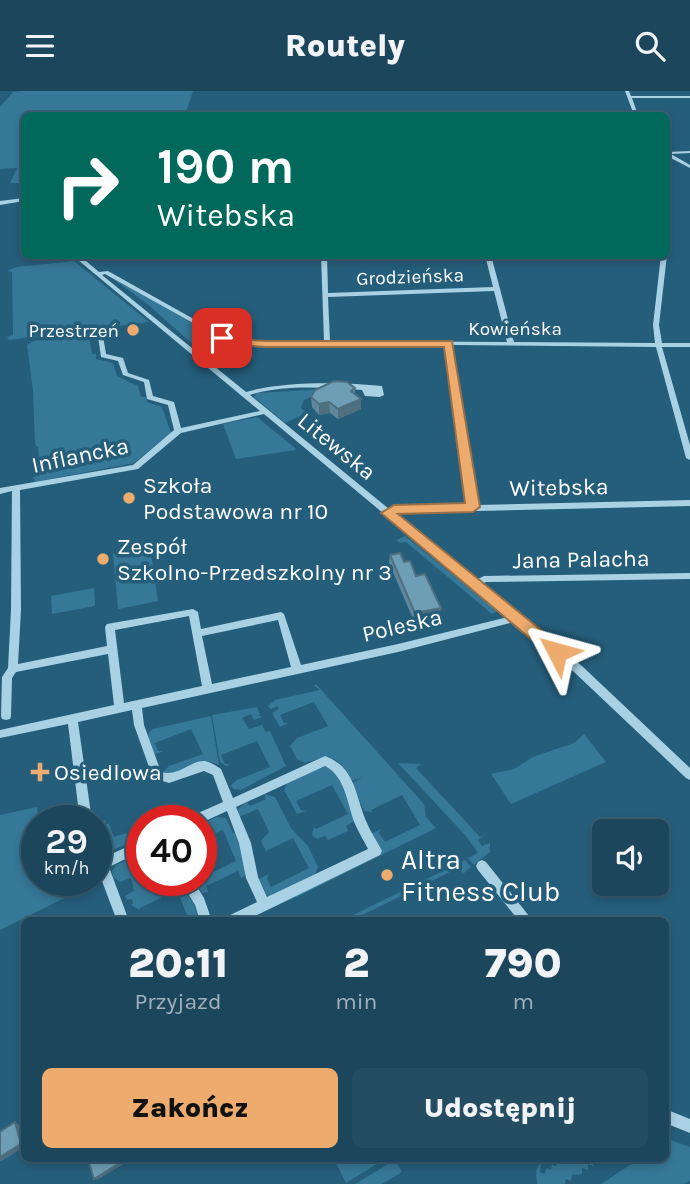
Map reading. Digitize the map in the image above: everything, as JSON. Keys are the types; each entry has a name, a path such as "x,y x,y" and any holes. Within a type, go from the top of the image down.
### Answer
{"street":[{"path":"627,91 635,112"},
{"path":"629,97 690,97"},
{"path":"670,153 690,152"},
{"path":"670,155 690,167"},
{"path":"0,203 21,200"},
{"name":"Litewska","path":"80,259 587,678 690,775"},
{"path":"324,259 327,344"},
{"name":"Grodzieńska","path":"489,259 512,344"},
{"path":"663,259 656,316 659,345 690,458"},
{"name":"Kowieńska","path":"97,274 106,271 230,341 260,344 690,345"},
{"name":"Grodzieńska","path":"325,295 496,289"},
{"path":"99,330 103,356 121,359 125,374 147,381 150,397 171,404 178,431"},
{"path":"449,343 473,507"},
{"name":"Litewska","path":"244,395 297,388 365,388"},
{"name":"Inflancka","path":"0,491 135,467 178,431 265,412"},
{"name":"Inflancka","path":"13,669 17,570 16,488"},
{"name":"Witebska","path":"388,513 394,509 690,503"},
{"name":"Jana Palacha","path":"475,584 484,579 690,576"},
{"path":"119,708 110,627 193,612 208,689"},
{"path":"197,633 281,616 297,669"},
{"name":"Poleska","path":"0,734 406,646 516,618"},
{"path":"6,716 7,677 13,669 112,649"},
{"path":"136,704 139,725 157,775 170,779 197,767 212,767 217,772 244,843 252,878 264,904"},
{"path":"72,718 84,805"},
{"path":"217,809 325,761 335,765 354,796 360,821 376,851 238,917"},
{"path":"482,866 524,917"},
{"path":"112,891 122,917"},
{"path":"196,896 205,917"},
{"path":"669,1118 690,1126"}],"shaded area":[{"path":"193,91 186,112 21,112 21,183 10,183 17,168 0,169 0,107 13,92"},
{"path":"74,261 149,322 9,340 7,337 13,335 12,272 7,271 16,267"},
{"path":"106,274 210,333 219,350 204,354 145,302"},
{"path":"86,333 96,359 113,363 117,376 138,386 141,397 146,397 147,402 162,407 171,433 134,463 35,482 33,477 40,475 27,345 34,341"},
{"path":"328,389 304,400 301,408 307,413 285,423 254,397 257,393"},
{"path":"257,417 296,450 236,459 223,424"},
{"path":"405,536 497,611 492,614 406,542 400,543 396,540"},
{"path":"150,547 158,601 118,609 113,554"},
{"path":"94,588 95,606 52,614 51,596"},
{"path":"316,684 424,804 426,817 436,828 250,917 381,853 371,834 381,829 379,833 385,842 420,825 402,795 371,810 372,812 364,811 352,783 363,777 351,781 337,761 328,757 305,763 297,759 290,746 297,738 328,726 314,702 280,715 284,723 289,723 280,727 272,713 279,709 277,706 271,709 268,706 275,700 320,690 314,686"},
{"path":"257,707 260,715 254,714 262,717 254,720 251,714 242,718 249,729 262,725 266,732 270,731 286,766 241,790 234,789 230,786 237,780 270,767 257,741 221,755 225,764 230,764 226,766 220,762 212,715"},
{"path":"211,716 219,765 204,762 177,772 162,773 169,766 203,754 191,729 155,743 158,751 163,751 154,755 149,741 150,731"},
{"path":"584,734 606,762 511,804 491,774 514,769 533,757 574,743"},
{"path":"398,763 421,764 416,768 480,837 487,833 478,840 482,846 490,843 490,852 474,865 468,858 478,853 466,836"},
{"path":"325,766 337,775 341,782 354,821 346,826 348,831 328,840 325,836 317,839 312,835 314,827 316,829 348,814 332,785 296,801 301,810 306,811 297,814 284,790 288,782"},
{"path":"264,794 275,797 291,828 308,846 318,867 315,874 268,897 259,879 269,874 267,879 271,887 309,868 293,838 266,851 261,841 269,832 258,809 239,817 238,809 247,802 250,806 266,799"},
{"path":"21,810 21,896 69,896 26,917 21,917 21,920 0,930 0,815"},
{"path":"217,817 226,818 241,845 246,875 241,878 238,871 217,881 217,870 236,861 223,830 217,832"},
{"path":"112,832 114,837 126,833 126,845 112,849"},
{"path":"126,860 126,880 120,882 113,877 112,871 116,865"},
{"path":"465,860 471,867 464,873 456,869 358,917 349,917"},
{"path":"125,896 165,896 140,910 131,905 132,899 127,900"},
{"path":"179,896 189,896 193,902 198,917 188,917"},
{"path":"669,1139 690,1147 690,1181 683,1184 601,1184 634,1162 669,1162"},
{"path":"336,1162 380,1162 346,1183"},
{"path":"392,1162 396,1162 402,1172 382,1184 355,1184"},
{"path":"540,1162 540,1172 545,1174 546,1168 551,1170 552,1165 556,1166 557,1162 593,1162 593,1166 588,1164 588,1170 582,1168 582,1174 572,1175 571,1181 566,1179 565,1184 537,1184 536,1171"}],"building":[{"path":"334,381 347,382 355,388 351,391 361,399 338,409 329,402 319,404 311,397 315,390"},
{"path":"400,553 404,562 410,561 416,576 425,574 441,608 415,613 390,555"},
{"path":"15,1122 21,1144 0,1157 0,1132"},
{"path":"89,1162 121,1162 94,1179"}],"place":[{"name":"Przestrzeń","path":"133,330"},
{"name":"Szkoła Podstawowa nr 10","path":"129,498"},
{"name":"Zespół Szkolno-Przedszkolny nr 3","path":"103,559"},
{"name":"Osiedlowa","path":"40,772"},
{"name":"Altra Fitness Club","path":"387,875"}],"route":[{"path":"222,338 235,342 266,344 449,343 473,507 394,509 388,513 557,652"}]}
